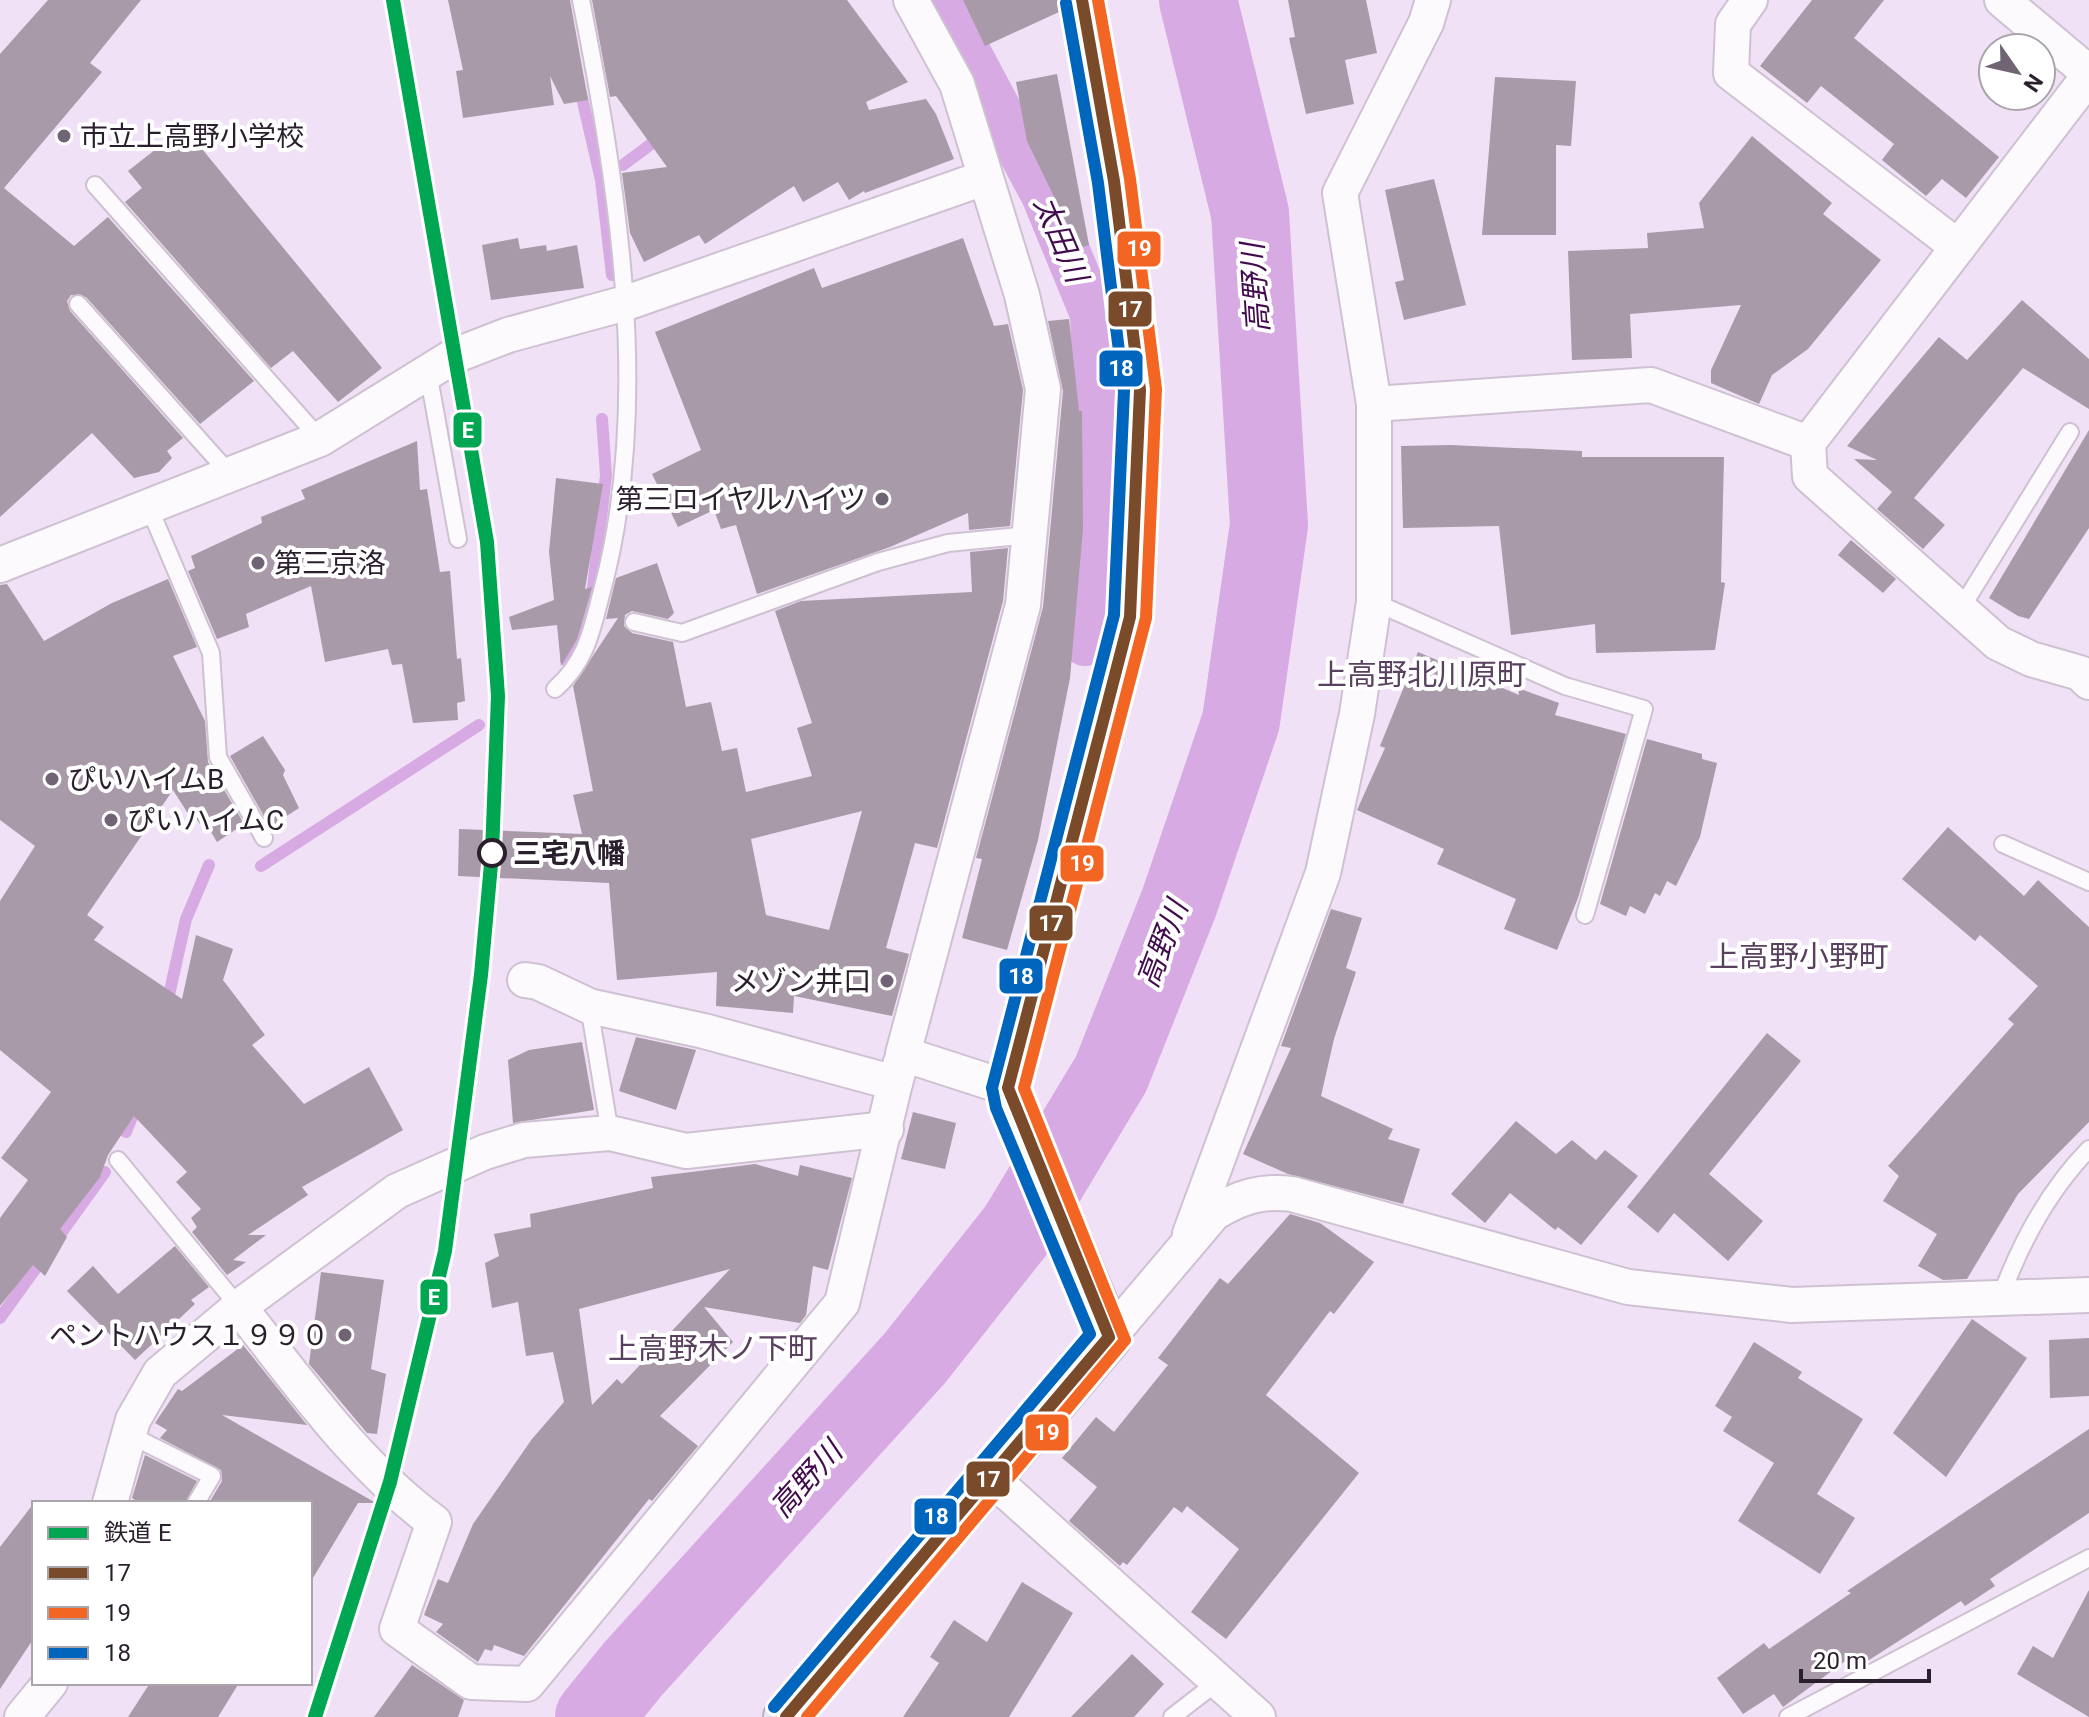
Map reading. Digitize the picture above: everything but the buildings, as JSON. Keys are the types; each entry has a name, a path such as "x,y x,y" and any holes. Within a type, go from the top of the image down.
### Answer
{"highway":[{"path":"786,1717 989,1476 1103,1319 1009,1095 1130,617 1140,390 1114,181 1082,0"}],"street":[{"path":"239,1307 348,1443 409,1503 434,1522 397,1629 471,1682 527,1684 842,1303 899,1069 1023,605 1043,389 1022,295 957,84 911,0"},
{"path":"1184,1249 1323,873 1357,714 1374,602 1374,404 1340,193 1426,23 1433,0"},
{"path":"1750,0 1733,24 1731,73 1958,247"},
{"path":"2002,0 2089,74 1808,443 1810,476 1998,643 2031,659 2080,673 2089,682"},
{"path":"0,565 320,439 454,356 508,335 626,303 984,178"},
{"path":"1374,404 1651,385 1745,423 1808,443"},
{"path":"525,980 538,982 589,1006 899,1069 1009,1095"},
{"path":"111,1501 128,1434 160,1373 239,1307 397,1191 440,1171 524,1140 610,1133 686,1151 886,1129"},
{"path":"1103,1319 1184,1249 1214,1213 1235,1200 1267,1191 1292,1194 1628,1287 1792,1305 2089,1295"},
{"path":"989,1476 1216,1683 1258,1717"},
{"path":"22,1717 48,1685"}],"lane":[{"path":"555,689 573,673 588,645 617,534 628,423 626,303 594,67 581,0"},
{"path":"95,185 320,439"},
{"path":"78,304 230,474"},
{"path":"428,372 458,539"},
{"path":"1960,610 2070,432"},
{"path":"149,507 211,653 218,757 264,838"},
{"path":"634,622 682,633 878,562 948,543 1029,535"},
{"path":"1374,602 1565,686 1644,709 1585,915"},
{"path":"2003,844 2089,882"},
{"path":"589,1006 610,1133"},
{"path":"2001,1296 2017,1252 2066,1172 2089,1149"},
{"path":"118,1160 239,1307"},
{"path":"128,1434 212,1476 197,1501"},
{"path":"1788,1717 2089,1558"},
{"path":"1172,1717 1216,1683"}],"waterway":[{"name":"太田川","path":"940,0 1044,195 1093,314 1100,517 1095,585 1085,643"},
{"name":"高野川","path":"594,1717 633,1669 915,1358 1018,1228 1111,1074 1179,903 1241,721 1269,525 1250,213 1198,0"},
{"path":"579,85 601,180 612,275"},
{"path":"623,165 662,136"},
{"path":"566,660 591,605 606,475 602,419"},
{"path":"261,866 479,725"},
{"path":"167,1004 186,919 209,865"},
{"path":"126,1132 135,1109"},
{"path":"0,1318 105,1172"}],"rail line":[{"name":"E","path":"315,1717 390,1482 445,1251 481,975 492,853 498,696 487,542 393,0"}],"transit line":[{"name":"17","path":"786,1717 1109,1337 1008,1088 1130,617 1140,390 1114,181 1082,0"},
{"name":"19","path":"807,1717 1125,1340 1024,1088 1146,618 1156,389 1130,179 1098,0"},
{"name":"18","path":"774,1707 1090,1334 996,1108 992,1088 1114,615 1124,391 1098,183 1066,3"}],"place":[{"name":"市立上高野小学校","path":"64,136"},
{"name":"第三ロイヤルハイツ","path":"882,499"},
{"name":"第三京洛","path":"258,563"},
{"name":"ぴいハイムB","path":"52,779"},
{"name":"ぴいハイムC","path":"111,820"},
{"name":"三宅八幡","path":"492,853"},
{"name":"メゾン井口","path":"887,981"},
{"name":"ペントハウス１９９０","path":"345,1335"}],"district":[{"name":"上高野北川原町","path":"1422,674"},
{"name":"上高野小野町","path":"1799,956"},
{"name":"上高野木ノ下町","path":"713,1348"}]}
